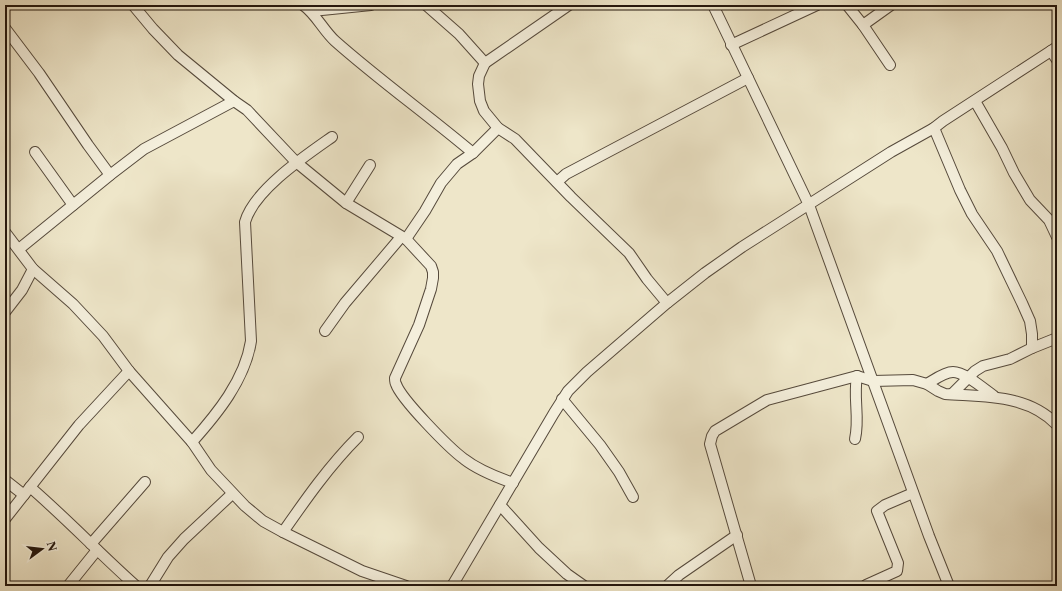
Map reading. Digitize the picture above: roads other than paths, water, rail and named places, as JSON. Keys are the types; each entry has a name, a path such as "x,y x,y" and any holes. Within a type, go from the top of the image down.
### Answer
{"street":[{"path":"133,5 153,29 178,54 234,101 247,110 296,162 346,204 403,238 431,266 434,278 431,289 421,318 396,378 396,383 402,394 420,415 464,458 478,468 513,483"},
{"path":"303,5 312,11 322,27 334,40 440,125 473,154"},
{"path":"312,11 371,5"},
{"path":"426,5 459,34 485,63"},
{"path":"570,5 485,63 479,76 478,93 484,111 498,128 515,139 571,197 629,253 647,279 668,303"},
{"path":"713,5 731,45 810,205 913,493 948,586"},
{"path":"731,45 816,5"},
{"path":"847,5 863,25 890,65"},
{"path":"863,25 891,5"},
{"path":"5,28 39,73 88,145 110,174"},
{"path":"452,586 562,399 587,372 705,273 775,225 810,205 891,152 934,128 1054,49 1057,60"},
{"path":"557,182 566,174 748,78"},
{"path":"19,249 110,174 144,149 234,101"},
{"path":"975,101 1030,200 1049,220 1057,237"},
{"path":"325,331 345,303 425,211 441,183 457,164 473,154 498,128"},
{"path":"934,128 960,190 972,214 997,251 1022,303 1030,321 1032,348"},
{"path":"192,442 211,421 229,394 240,376 250,351 250,290 245,222 247,216 251,208 260,197 296,162 332,137"},
{"path":"35,152 73,205"},
{"path":"346,204 370,165"},
{"path":"5,232 33,269 73,304 103,336 129,371 192,442 211,470 232,494 263,521 283,532 362,571 406,586"},
{"path":"5,312 22,290 33,269"},
{"path":"952,394 983,366 1010,359 1057,338"},
{"path":"5,518 79,426 129,371"},
{"path":"927,384 944,374 952,372 968,378 994,396"},
{"path":"855,439 858,426 855,390 857,376"},
{"path":"751,586 710,444 715,431 767,400 857,376 874,381 912,380 927,384 938,391 952,394 994,396 1018,401 1051,418 1057,425"},
{"path":"562,399 600,444 619,472 633,497"},
{"path":"283,532 341,454 358,437"},
{"path":"5,480 27,491 67,519 94,547 136,586"},
{"path":"68,586 94,547 145,482"},
{"path":"866,584 898,571 898,563 877,511 885,505 913,493"},
{"path":"150,586 168,557 184,539 232,494"},
{"path":"500,505 539,548 567,574 584,586"},
{"path":"667,586 679,575 737,535"}]}
